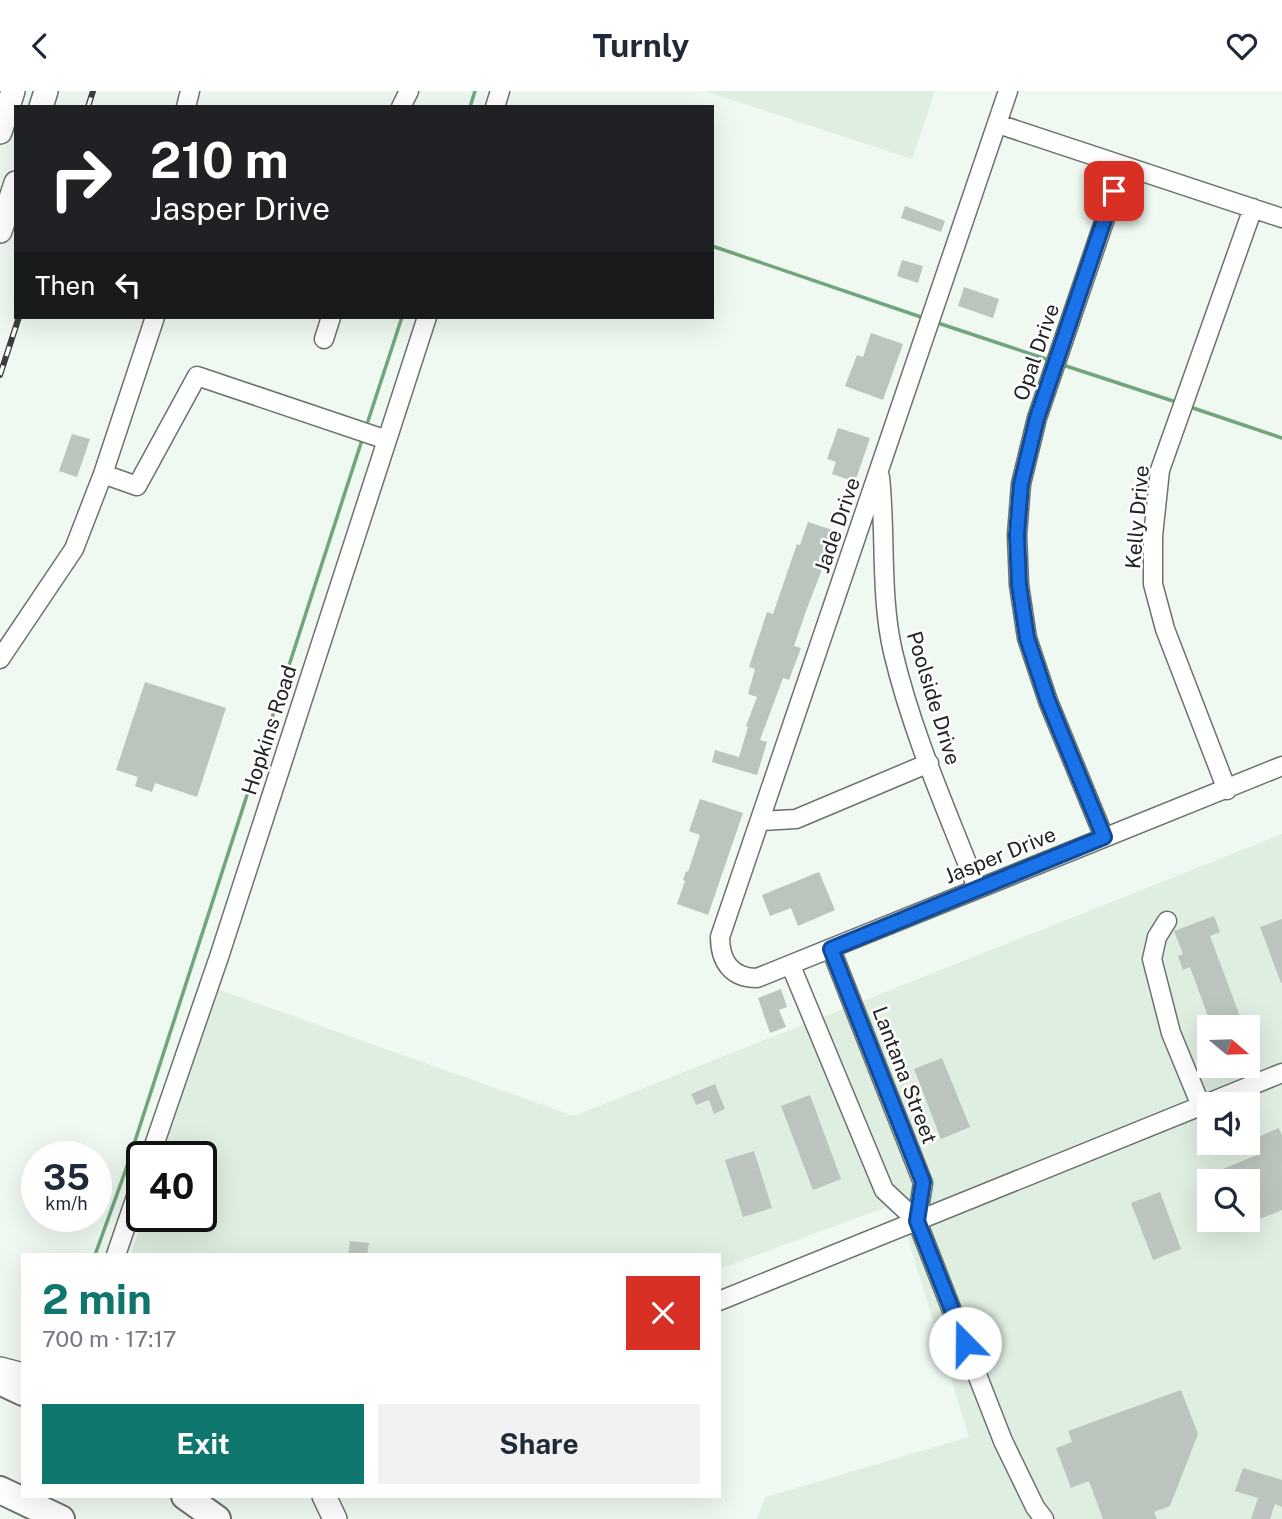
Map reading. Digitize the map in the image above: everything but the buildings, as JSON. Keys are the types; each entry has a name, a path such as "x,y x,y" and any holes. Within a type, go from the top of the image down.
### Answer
{"highway":[{"path":"0,1381 21,1391"},
{"path":"0,1490 61,1519"},
{"path":"188,1498 216,1519"}],"main road":[{"path":"0,132 13,91"},
{"path":"0,231 14,189"},
{"path":"0,1369 21,1374"},
{"path":"325,1498 335,1519"}],"street":[{"name":"Jade Drive","path":"734,971 725,963 720,952 720,937 1007,91"},
{"path":"998,124 1282,218"},
{"name":"Opal Drive","path":"1104,837 1048,701 1027,638 1019,585 1017,535 1021,484 1037,418 1122,166"},
{"name":"Kelly Drive","path":"1227,790 1165,629 1153,584 1153,536 1160,470 1253,208"},
{"path":"0,659 74,549 103,474 154,319"},
{"path":"324,339 330,319"},
{"name":"Hopkins Road","path":"156,1141 219,957 426,319"},
{"path":"103,474 137,486 197,376 387,440"},
{"name":"Poolside Drive","path":"879,472 884,521 886,602 892,651 912,719 977,888"},
{"path":"760,821 796,818 929,763"},
{"name":"Jasper Drive","path":"734,971 747,978 757,978 791,966 1282,766"},
{"path":"1167,921 1157,937 1152,959 1171,1033 1197,1096"},
{"name":"Lantana Street","path":"831,949 923,1182 917,1221"},
{"path":"791,966 884,1190 917,1221 1003,1441 1035,1507 1044,1519"},
{"path":"1235,1092 1282,1073"},
{"path":"721,1299 1197,1108"},
{"path":"117,1253 126,1226"}],"shaded area":[{"path":"705,91 935,91 912,159"},
{"path":"1282,834 1282,1519 756,1519 766,1497 969,1437 897,1203 721,1268 721,1253 132,1253 138,1232 217,1232 217,1141 167,1141 214,988 574,1116"}],"waterway":[{"path":"471,105 475,91"},
{"path":"714,247 921,317"},
{"path":"368,421 401,319"},
{"path":"941,324 1046,359"},
{"path":"1066,366 1173,401"},
{"path":"1193,408 1282,438"},
{"path":"96,1253 125,1172 361,443"}],"railway":[{"path":"89,105 93,91"},
{"path":"0,375 18,319"}],"route":[{"path":"965,1343 917,1221 923,1182 831,949 1104,837 1048,701 1027,638 1019,585 1017,535 1021,484 1037,418 1114,191"}]}
